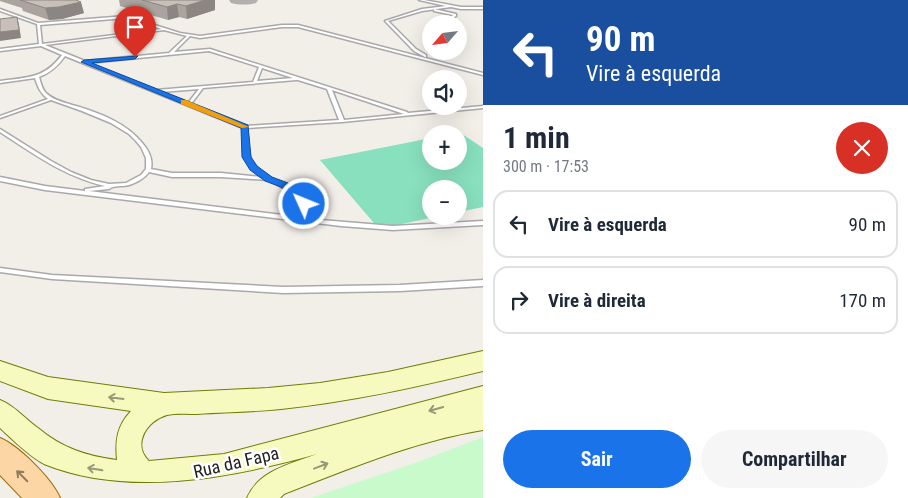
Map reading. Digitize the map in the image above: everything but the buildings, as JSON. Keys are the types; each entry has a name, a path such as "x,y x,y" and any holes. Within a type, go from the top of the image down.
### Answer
{"main road":[{"path":"0,371 48,388 164,404 268,399 320,394 388,383 483,361"},
{"name":"Rua da Fapa","path":"0,412 37,445 60,458 82,466 144,475 182,473 224,467 483,397"},
{"path":"144,475 130,461 128,443 131,429 143,415 164,404"},
{"name":"Rua da Fapa","path":"261,498 275,484 324,465 408,436 458,422 483,418"},
{"path":"0,453 44,498"}],"lane":[{"path":"420,0 452,6 483,8"},
{"path":"452,6 429,8 390,18 387,20 387,23 424,56 483,72"},
{"path":"429,8 454,14 453,15"},
{"path":"0,10 38,24 119,16 129,17 190,36 200,37 273,27 298,26 483,72"},
{"path":"38,24 41,45"},
{"path":"136,33 150,24"},
{"path":"0,50 166,29"},
{"path":"170,54 190,36"},
{"path":"200,37 203,41"},
{"path":"41,45 245,127 342,121 483,107"},
{"path":"206,46 209,50"},
{"path":"84,62 209,50 410,114"},
{"path":"0,82 37,77 56,67 64,55"},
{"path":"254,83 261,66"},
{"path":"37,77 40,89 51,99 90,112 131,132 142,145 150,162 149,170 130,184 72,191"},
{"path":"155,91 300,79"},
{"path":"189,104 202,87"},
{"path":"329,89 342,121"},
{"path":"0,117 51,99"},
{"path":"245,127 246,157 253,168 268,179"},
{"path":"0,130 61,169 111,187"},
{"path":"149,170 172,175 221,175 268,179 284,185 295,193 308,211 325,222"},
{"path":"0,179 45,188 325,222 392,228 481,225"},
{"path":"0,270 52,277 282,290 400,288 483,283"}],"green space":[{"path":"467,137 483,148 483,207 467,210 467,180 422,180 422,220 379,229 320,160 422,140 422,170 467,170"},
{"path":"483,437 483,498 311,498 415,463"}],"taxiway":[{"path":"237,0 250,0"}],"slow traffic":[{"path":"183,102 245,127"}],"route":[{"path":"135,57 84,62 245,127 246,157 253,168 268,179 284,185 295,193 304,204"}]}
